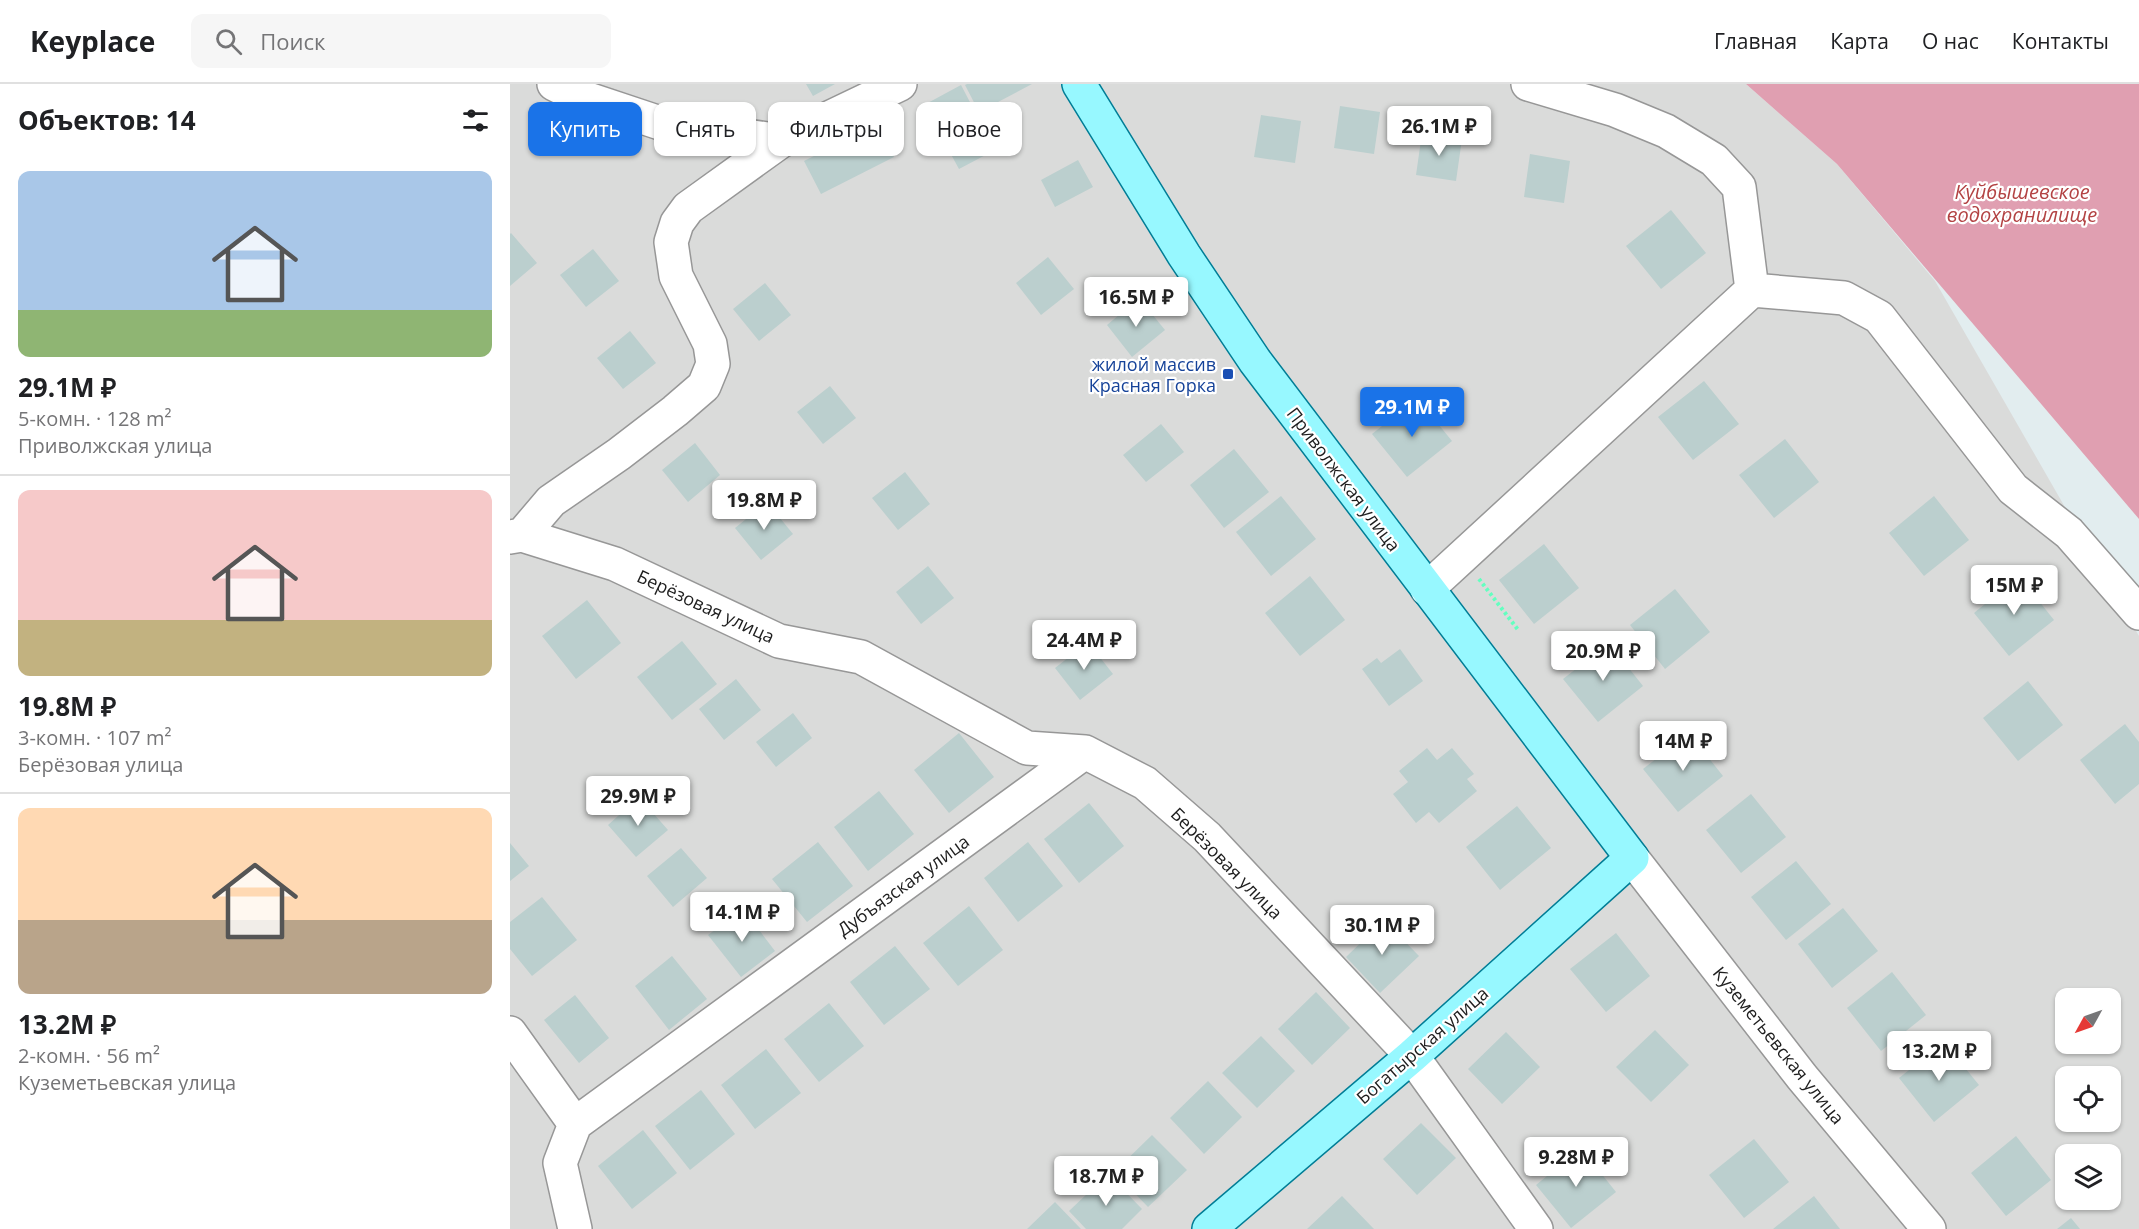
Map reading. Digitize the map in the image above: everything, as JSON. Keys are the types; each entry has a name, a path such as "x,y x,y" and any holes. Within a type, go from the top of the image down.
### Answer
{"main road":[{"name":"Приволжская улица","path":"1078,84 1184,255 1255,361 1632,858"},
{"name":"Богатырская улица","path":"1209,1229 1412,1056 1632,858"}],"street":[{"path":"554,84 576,95 663,124 768,139"},
{"path":"862,102 900,84"},
{"path":"1528,84 1616,110 1666,131 1714,160 1739,187 1752,290"},
{"path":"516,536 551,501 628,447 704,386 713,364 710,344 676,276 670,242 677,223 688,208 768,150"},
{"path":"1427,589 1752,290 1844,298 1879,317 2013,489 2068,533 2139,613"},
{"name":"Берёзовая улица","path":"516,536 615,564 779,641 861,657 1027,748 1085,752 1145,783 1207,837 1412,1056 1536,1229"},
{"name":"Дубъязская улица","path":"575,1124 1085,752"},
{"name":"Куземетьевская улица","path":"1632,858 1802,1077 1929,1229"},
{"path":"510,1033 575,1124 560,1163 575,1229"}],"path":[{"path":"1479,579 1518,631"}],"shaded area":[{"path":"510,84 1746,84 1837,164 1935,281 2139,636 2139,1229 510,1229"}],"water":[{"name":"Куйбышевское водохранилище","path":"1746,84 2139,84 2139,519 1837,164"}],"building":[{"path":"806,84 835,84 813,96"},
{"path":"1032,84 998,102 974,102 965,85"},
{"path":"961,85 970,102 930,102"},
{"path":"1340,106 1380,112 1374,154 1334,148"},
{"path":"1261,115 1301,121 1295,163 1254,157"},
{"path":"1422,133 1462,139 1456,181 1416,175"},
{"path":"1530,154 1570,161 1564,203 1524,197"},
{"path":"814,156 894,157 821,194 804,161"},
{"path":"952,156 984,156 959,169"},
{"path":"1078,160 1093,187 1055,207 1041,180"},
{"path":"1671,210 1706,253 1661,289 1626,246"},
{"path":"510,234 537,263 510,286"},
{"path":"593,249 619,281 586,307 560,275"},
{"path":"1048,257 1074,289 1041,315 1016,283"},
{"path":"765,283 791,315 759,341 733,309"},
{"path":"1139,298 1165,330 1132,357 1107,325"},
{"path":"630,331 656,363 623,389 597,358"},
{"path":"1704,381 1739,424 1693,460 1658,417"},
{"path":"830,386 856,418 823,444 797,412"},
{"path":"1417,398 1452,441 1407,477 1372,434"},
{"path":"1161,424 1184,452 1146,482 1123,455"},
{"path":"1785,439 1819,482 1774,518 1739,475"},
{"path":"695,443 720,475 688,502 662,470"},
{"path":"1234,449 1269,492 1224,528 1190,485"},
{"path":"905,472 930,504 898,530 872,498"},
{"path":"1281,496 1316,539 1271,576 1236,532"},
{"path":"1934,496 1969,540 1924,576 1889,533"},
{"path":"767,502 793,534 761,560 735,528"},
{"path":"1544,544 1579,588 1534,624 1499,580"},
{"path":"928,566 954,598 921,624 896,592"},
{"path":"1310,576 1345,620 1300,656 1265,613"},
{"path":"2019,576 2054,620 2009,656 1974,613"},
{"path":"1675,589 1710,632 1665,669 1630,625"},
{"path":"587,600 621,643 576,679 542,636"},
{"path":"682,641 717,684 672,720 637,677"},
{"path":"1088,642 1113,674 1080,700 1055,668"},
{"path":"1609,643 1643,686 1598,722 1563,679"},
{"path":"1400,649 1423,681 1389,706 1362,669 1377,658 1381,663"},
{"path":"736,679 761,710 724,740 699,709"},
{"path":"2028,681 2063,725 2018,761 1983,718"},
{"path":"793,713 812,738 776,767 756,742"},
{"path":"2125,724 2139,742 2139,784 2115,804 2080,760"},
{"path":"959,733 994,777 949,813 914,770"},
{"path":"1689,733 1723,776 1678,812 1643,769"},
{"path":"1427,748 1437,760 1452,748 1474,774 1467,779 1477,791 1439,823 1429,812 1416,823 1393,794 1408,782 1399,771"},
{"path":"879,791 914,834 868,871 834,827"},
{"path":"1751,794 1786,837 1741,873 1706,830"},
{"path":"639,797 668,830 636,857 608,825"},
{"path":"1089,803 1124,846 1079,883 1044,839"},
{"path":"1517,806 1551,848 1500,890 1466,847"},
{"path":"818,842 853,886 807,922 772,879"},
{"path":"1028,842 1063,886 1018,922 984,878"},
{"path":"510,843 529,866 510,881"},
{"path":"681,848 707,878 673,907 647,876"},
{"path":"1796,861 1831,904 1786,940 1751,897"},
{"path":"542,897 577,940 532,976 510,949 510,922"},
{"path":"969,906 1003,950 958,986 923,943"},
{"path":"1843,908 1878,951 1832,988 1798,944"},
{"path":"743,909 775,951 741,977 708,935"},
{"path":"1384,920 1419,956 1380,993 1346,957"},
{"path":"1616,933 1650,976 1606,1012 1570,969"},
{"path":"895,946 930,989 884,1025 850,982"},
{"path":"672,956 707,999 669,1030 635,986"},
{"path":"1892,972 1926,1015 1881,1051 1847,1008"},
{"path":"1316,992 1350,1028 1312,1065 1278,1029"},
{"path":"575,995 609,1038 579,1063 544,1020"},
{"path":"829,1003 864,1046 819,1082 784,1039"},
{"path":"1655,1030 1689,1065 1651,1102 1616,1067"},
{"path":"1506,1032 1540,1067 1502,1104 1468,1069"},
{"path":"1261,1036 1295,1071 1257,1108 1222,1073"},
{"path":"1944,1042 1979,1085 1934,1122 1899,1078"},
{"path":"766,1049 801,1093 755,1129 721,1085"},
{"path":"1208,1081 1242,1117 1204,1154 1170,1118"},
{"path":"701,1090 735,1134 690,1170 655,1126"},
{"path":"1421,1123 1456,1158 1417,1195 1383,1159"},
{"path":"643,1130 677,1173 632,1209 598,1166"},
{"path":"1152,1135 1187,1170 1148,1207 1114,1172"},
{"path":"2016,1136 2051,1180 2006,1216 1971,1173"},
{"path":"1754,1139 1789,1182 1744,1218 1709,1175"},
{"path":"1581,1148 1616,1192 1571,1228 1536,1185"},
{"path":"1108,1174 1142,1209 1122,1229 1086,1229 1069,1211"},
{"path":"1342,1196 1374,1229 1307,1229"},
{"path":"1814,1196 1840,1229 1773,1229"},
{"path":"1055,1202 1081,1229 1027,1229"},
{"path":"2071,1218 2080,1229 2057,1229"}],"place":[{"name":"жилой массив Красная Горка","path":"1228,374"}]}
